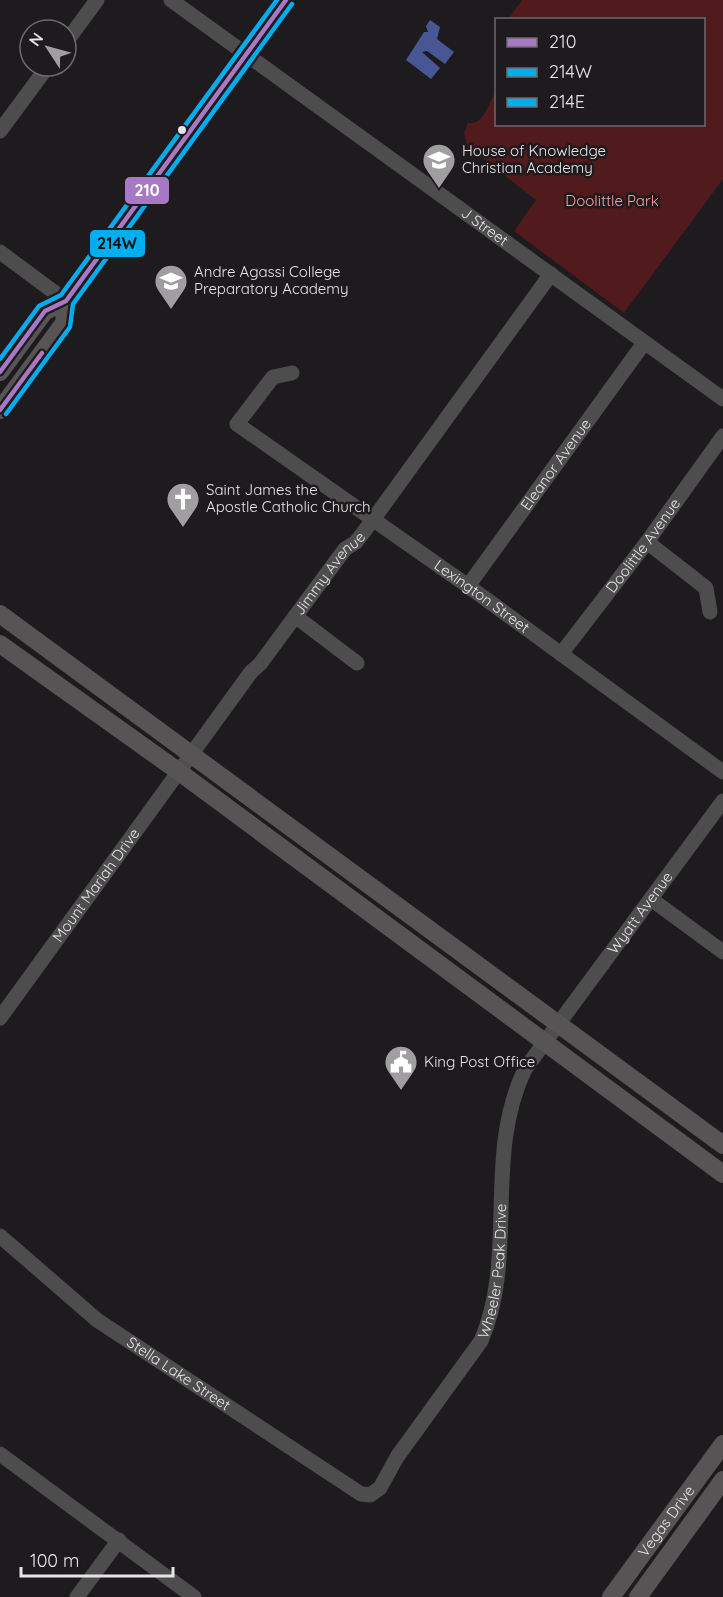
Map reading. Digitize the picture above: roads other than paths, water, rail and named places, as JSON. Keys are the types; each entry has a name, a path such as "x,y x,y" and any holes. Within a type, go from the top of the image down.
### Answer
{"main road":[{"path":"0,391 9,379 4,367 45,311 66,301 286,0"},
{"path":"0,410 64,323 66,301"},
{"path":"0,614 723,1145"},
{"path":"0,644 178,771 723,1174"},
{"path":"55,683 61,680 74,684 103,703 121,703"},
{"name":"Vegas Drive","path":"611,1597 723,1444"},
{"name":"Vegas Drive","path":"638,1597 723,1480"}],"street":[{"path":"78,26 97,0"},
{"name":"J Street","path":"171,0 723,399"},
{"path":"0,131 39,78"},
{"path":"0,252 66,301"},
{"name":"Jimmy Avenue","path":"190,754 345,549 356,542 372,521 551,274"},
{"name":"Eleanor Avenue","path":"468,586 644,343"},
{"name":"Lexington Street","path":"292,373 273,377 237,424 372,521 468,586 723,772"},
{"name":"Doolittle Avenue","path":"561,654 647,542 723,436"},
{"path":"647,542 706,588 710,612"},
{"path":"295,616 357,663"},
{"name":"Mount Mariah Drive","path":"0,1018 190,754"},
{"name":"Wyatt Avenue","path":"557,1024 723,801"},
{"path":"651,899 723,952"},
{"name":"Wheeler Peak Drive","path":"370,1495 380,1488 398,1457 481,1341 489,1322 496,1293 505,1125 517,1085 557,1024"},
{"name":"Stella Lake Street","path":"0,1236 97,1320 347,1486 361,1494 370,1495"},
{"path":"0,1454 194,1597"},
{"path":"77,1597 119,1540"}],"water":[{"path":"430,20 440,27 437,39 454,52 445,64 427,51 422,52 440,68 431,79 406,60 424,32 428,32 426,26"}],"place":[{"name":"House of Knowledge Christian Academy","path":"439,189"},
{"name":"Andre Agassi College Preparatory Academy","path":"171,310"},
{"name":"Saint James the Apostle Catholic Church","path":"183,528"},
{"name":"King Post Office","path":"401,1091"}],"park label":[{"name":"Doolittle Park","path":"612,201"}]}
